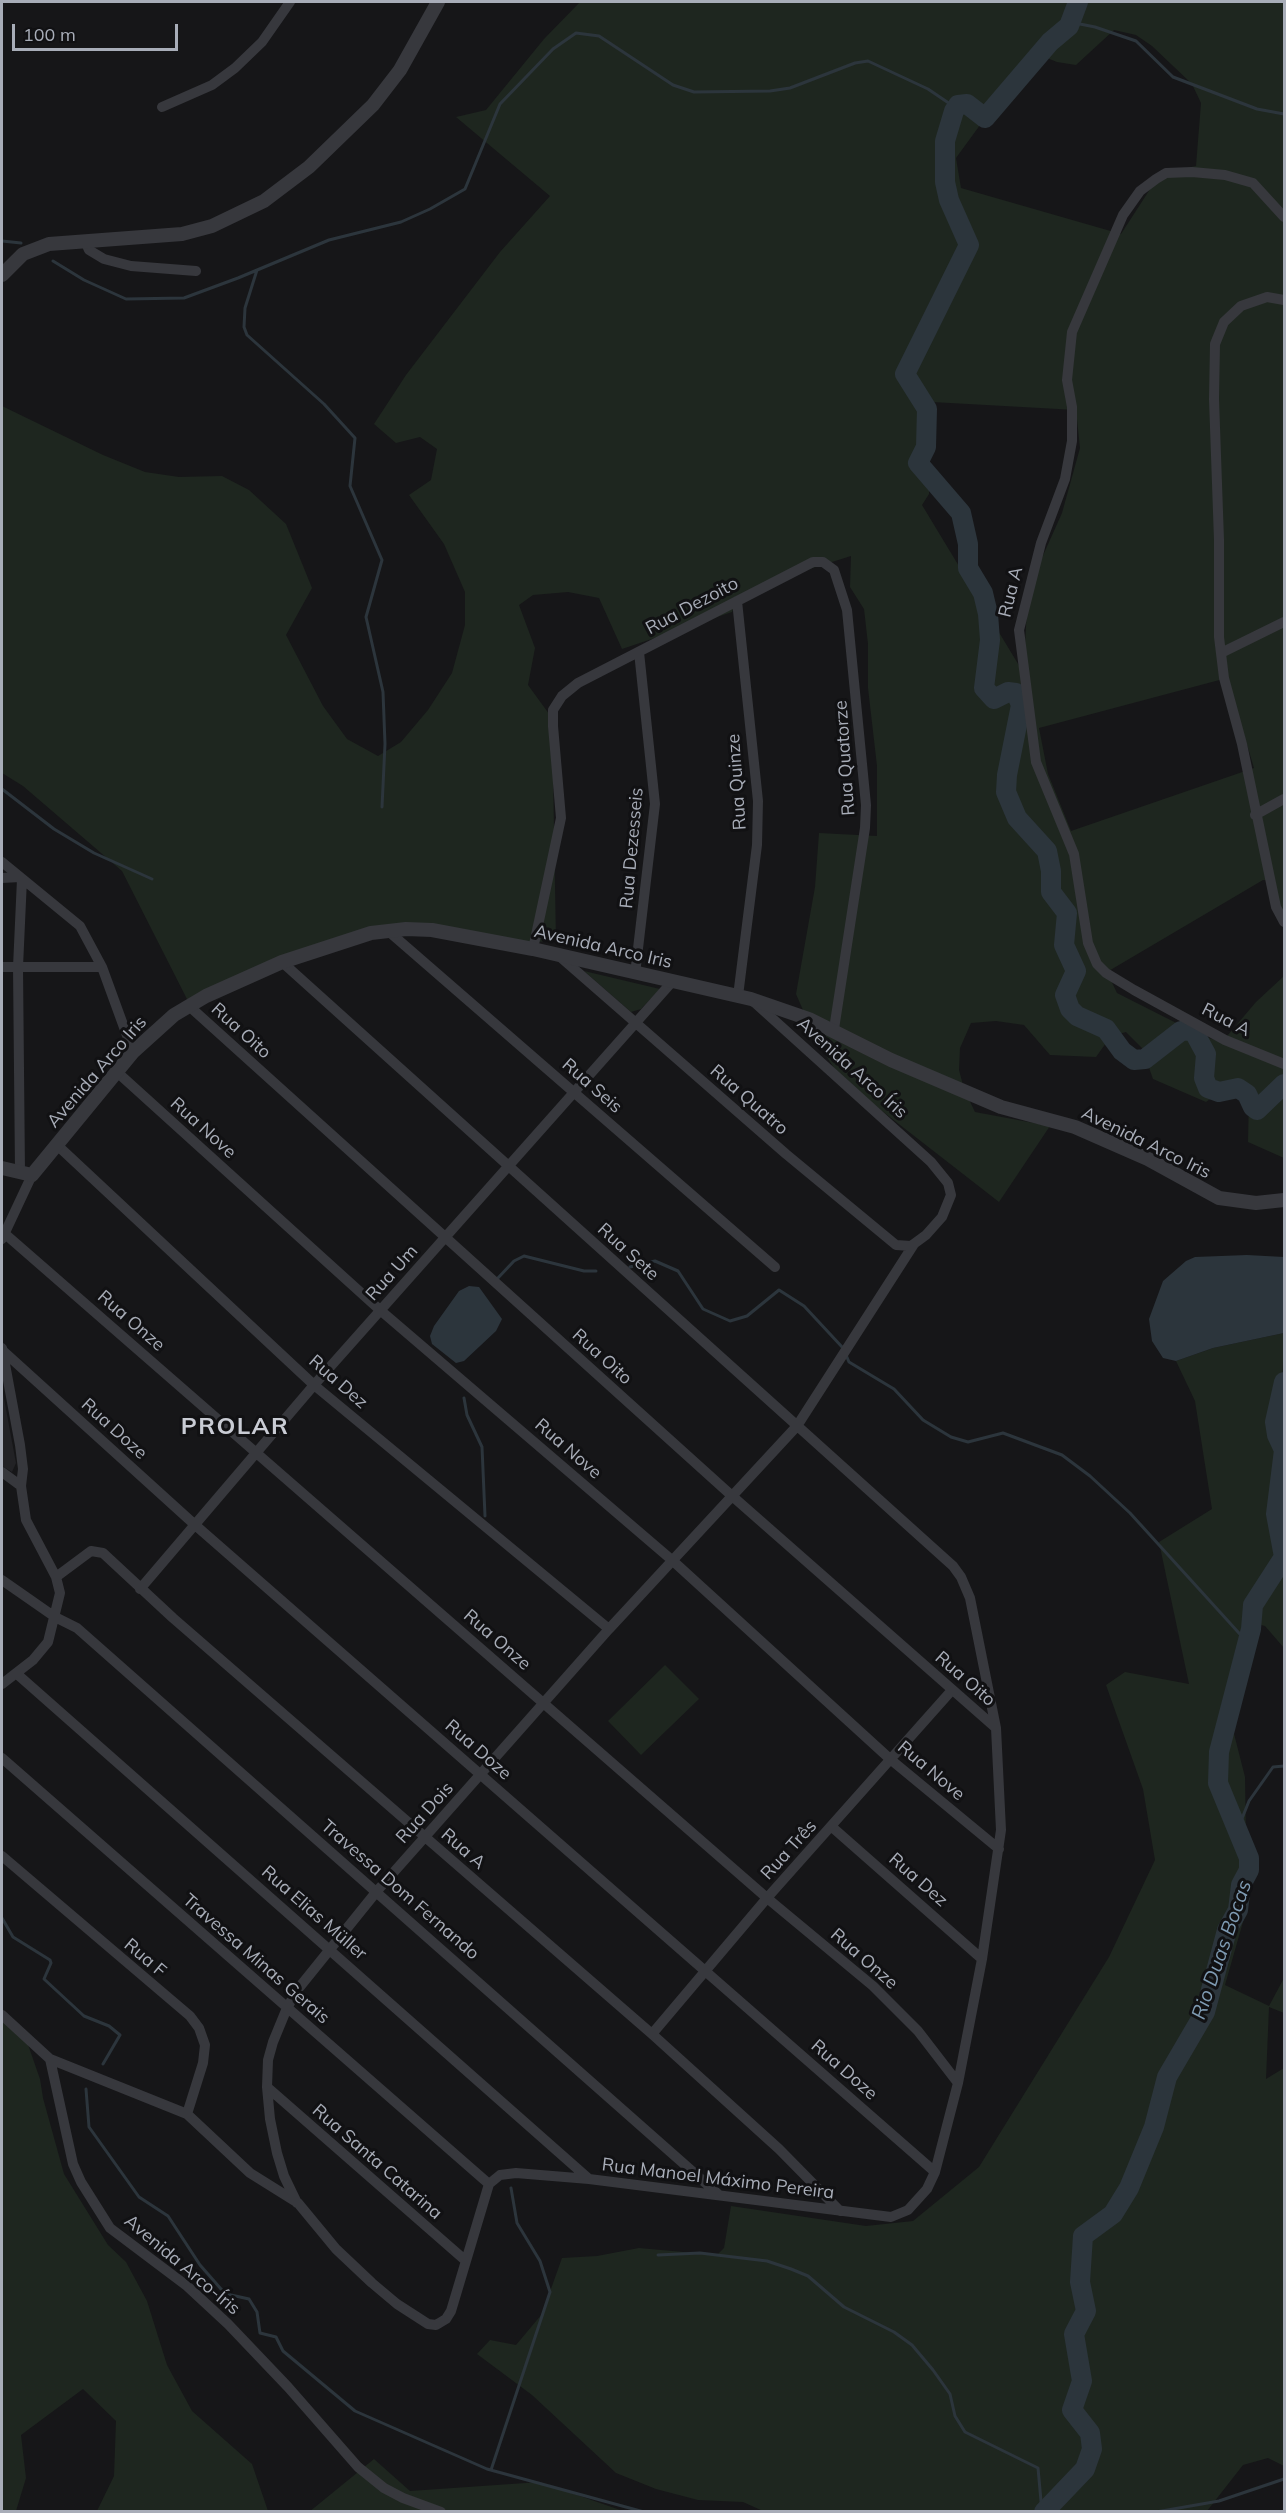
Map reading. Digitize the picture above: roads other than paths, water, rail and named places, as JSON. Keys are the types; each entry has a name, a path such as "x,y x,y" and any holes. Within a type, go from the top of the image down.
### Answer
{"street":[{"path":"162,107 212,85 236,68 262,42 290,2"},
{"path":"2,275 23,254 49,244 182,234 221,223 264,201 309,167 373,105 400,70 438,2"},
{"name":"Rua A","path":"1284,217 1253,183 1225,176 1192,172 1166,173 1156,179 1140,191 1123,215 1072,332 1067,380 1072,407 1072,441 1065,479 1041,543 1019,630 1036,762 1074,854 1086,934 1097,964 1106,973 1134,990 1225,1040 1284,1064"},
{"path":"85,241 89,250 104,259 131,266 196,272"},
{"path":"1284,300 1267,297 1241,306 1224,322 1215,344 1214,399 1221,653 1276,907 1284,922"},
{"name":"Rua Dezoito","path":"533,949 561,818 553,710 562,696 578,683 813,561 823,562"},
{"name":"Rua Quatorze","path":"823,562 834,570 847,610 866,805 866,828 834,1029"},
{"name":"Rua Quinze","path":"736,601 758,801 758,844 745,997"},
{"path":"1221,653 1284,622"},
{"name":"Rua Dezesseis","path":"635,974 655,804 639,652"},
{"path":"1255,814 1284,799"},
{"path":"2,862 80,926 102,967 133,1052"},
{"path":"2,878 21,878"},
{"path":"2,1168 26,1173 18,967 21,878"},
{"name":"Avenida Arco Iris","path":"3,1236 26,1173 57,1146 133,1052 160,1024 220,989 282,962 354,938 387,930 432,930 558,954 635,974 745,997 834,1029 891,1060 1000,1107 1076,1127 1148,1160 1219,1198 1256,1203 1284,1200"},
{"name":"Rua Seis","path":"387,930 775,1267"},
{"name":"Rua Quatro","path":"558,954 786,1154 896,1245 902,1247 914,1244"},
{"name":"Rua Sete","path":"282,962 953,1566"},
{"path":"2,967 102,967"},
{"name":"Rua Um","path":"140,1589 314,1384 672,982"},
{"name":"Avenida Arco Íris","path":"745,997 931,1162 948,1183 951,1195 942,1217 926,1235 914,1244"},
{"name":"Rua Oito","path":"189,1006 731,1496 996,1728"},
{"name":"Rua Nove","path":"117,1072 381,1310 673,1561 890,1759 999,1849"},
{"name":"Rua Dez","path":"57,1146 314,1384 609,1629"},
{"name":"Rua Onze","path":"3,1236 256,1452 896,2008 958,2083"},
{"name":"Rua Dois","path":"298,2203 284,2176 277,2152 270,2119 267,2087 268,2060 287,2008 309,1974 424,1838 609,1629 797,1426 914,1244"},
{"path":"2,1349 22,1461 23,1506 32,1534 56,1577 60,1593 56,1617 48,1642 33,1660 2,1684"},
{"name":"Rua Doze","path":"2,1349 194,1524 935,2172"},
{"path":"2,1472 21,1486"},
{"name":"Rua A","path":"56,1577 95,1550 103,1553 140,1589 424,1838 652,2034 779,2149 840,2211"},
{"name":"Rua Manoel Máximo Pereira","path":"489,2184 494,2178 508,2173 589,2179 882,2217 900,2215 921,2199 935,2172 958,2083 982,1959 999,1849 1001,1815 996,1728 967,1587 953,1566"},
{"name":"Travessa Dom Fernando","path":"2,1580 56,1617 77,1628 718,2194"},
{"name":"Rua Elias Müller","path":"16,1674 330,1948 589,2179"},
{"name":"Rua Três","path":"652,2034 767,1898 952,1690"},
{"name":"Travessa Minas Gerais","path":"2,1758 489,2184"},
{"name":"Rua Dez","path":"832,1827 982,1959"},
{"name":"Rua F","path":"2,1856 190,2016 200,2028 205,2045 203,2063 187,2114"},
{"path":"2,2015 50,2059 187,2114 250,2173 298,2203 336,2249 372,2283 397,2304 428,2324 441,2324 446,2319 489,2184"},
{"name":"Avenida Arco-Íris","path":"50,2059 73,2164 81,2182 110,2228 187,2286 228,2324 288,2387 358,2467 393,2493 441,2511"},
{"name":"Rua Santa Catarina","path":"267,2087 466,2261"}],"waterway":[{"name":"Rio Duas Bocas","path":"1078,2 1069,26 1050,42 985,118 967,104 958,105 954,111 945,141 945,182 949,200 969,245 905,374 927,409 926,447 918,463 961,513 968,544 968,568 983,593 988,614 990,640 984,688 994,699 1008,692 1016,693 1021,705 1007,775 1006,792 1017,818 1047,851 1051,871 1051,892 1067,913 1064,945 1076,971 1065,995 1070,1009 1077,1016 1106,1029 1122,1051 1134,1060 1145,1059 1181,1031 1193,1030 1206,1054 1204,1078 1208,1088 1219,1092 1238,1088 1247,1094 1253,1107 1257,1110 1284,1084"},
{"path":"1070,25 1075,23 1095,27 1136,41 1173,77 1257,109 1284,114"},
{"path":"53,261 84,280 126,299 184,298 329,240 401,222 465,189 500,104 553,49 576,33 599,36 673,85 694,92 770,91 790,88 855,63 868,61 928,89 956,108"},
{"path":"2,241 21,243"},
{"path":"257,270 245,308 244,327 247,335 324,404 355,438 350,486 382,560 366,617 383,692 385,744 382,807"},
{"path":"2,789 54,829 94,853 152,879"},
{"path":"497,1279 514,1261 524,1256 584,1271 596,1271"},
{"path":"630,1267 655,1261 678,1271 703,1309 730,1321 747,1316 779,1290 804,1306 843,1348"},
{"path":"846,1355 849,1362 894,1389 923,1420 951,1437 968,1442 1003,1433 1062,1455 1090,1476 1130,1513 1248,1643"},
{"name":"Rio Duas Bocas","path":"1044,2512 1085,2469 1092,2449 1090,2433 1072,2410 1082,2381 1074,2334 1086,2311 1080,2282 1083,2236 1113,2214 1129,2188 1154,2127 1167,2077 1205,2012 1227,1930 1238,1910 1241,1885 1249,1870 1249,1858 1218,1783 1219,1752 1251,1629 1253,1605 1284,1557 1276,1514 1284,1450 1277,1435 1275,1422 1284,1382"},
{"path":"464,1398 467,1415 482,1447 485,1516"},
{"path":"1242,1842 1241,1821 1249,1801 1273,1767 1284,1766"},
{"path":"2,1918 13,1937 50,1960 51,1963 44,1979 84,2016 109,2026 120,2035 103,2064"},
{"path":"86,2089 89,2127 139,2197 168,2216 200,2265 221,2289 231,2295 249,2299 257,2312 260,2333 276,2337 283,2351 355,2411 487,2469 644,2512"},
{"path":"491,2470 550,2292 540,2261 517,2223 511,2188"},
{"path":"658,2255 700,2253 767,2261 808,2276 844,2307 894,2332 912,2345 933,2370 950,2394 955,2416 965,2432 1038,2468 1042,2512"},
{"path":"1156,2512 1219,2501 1284,2479"}],"district":[{"name":"PROLAR","path":"235,1427"}]}
